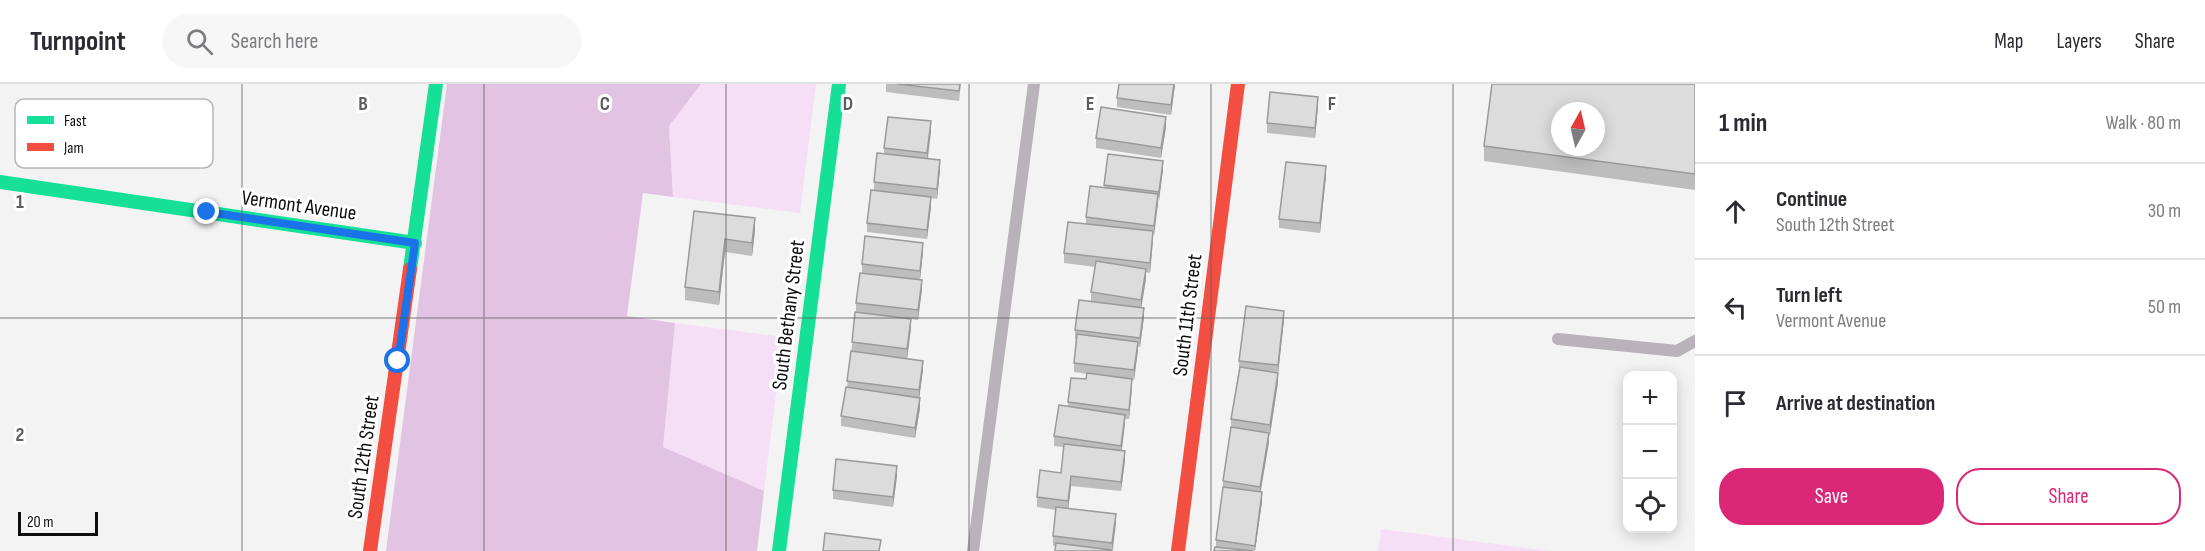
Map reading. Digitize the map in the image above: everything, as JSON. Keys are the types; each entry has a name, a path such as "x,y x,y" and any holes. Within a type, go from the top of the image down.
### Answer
{"street":[{"name":"South 12th Street","path":"370,551 436,84"},
{"name":"South Bethany Street","path":"779,551 839,84"},
{"name":"South 11th Street","path":"1178,551 1238,84"},
{"name":"Vermont Avenue","path":"0,182 415,243"}],"lane":[{"path":"973,551 1034,84"},
{"path":"1558,339 1677,351 1695,341"}],"shaded area":[{"path":"447,84 701,84 669,126 673,197 643,193 627,316 675,323 663,447 764,491 757,551 386,551"},
{"path":"701,84 816,84 800,213 673,197 669,126"},
{"path":"675,323 783,337 764,491 663,447"},
{"path":"1381,529 1549,551 1378,551"}],"building":[{"path":"897,84 960,84 959,91"},
{"path":"1119,84 1174,84 1171,105 1117,98"},
{"path":"1492,84 1695,84 1695,174 1559,156 1605,156 1605,102 1551,102 1551,155 1484,146"},
{"path":"1270,92 1318,97 1315,128 1267,123"},
{"path":"1101,107 1166,117 1161,148 1096,138"},
{"path":"888,117 931,121 927,153 884,148"},
{"path":"877,153 940,160 937,189 874,182"},
{"path":"1108,154 1163,161 1159,192 1104,185"},
{"path":"1286,162 1326,166 1320,223 1279,219"},
{"path":"1090,186 1158,194 1154,226 1086,217"},
{"path":"871,190 931,197 927,230 867,223"},
{"path":"694,211 755,218 752,243 725,239 719,292 685,287"},
{"path":"1068,222 1153,231 1150,263 1064,253"},
{"path":"865,236 923,243 920,271 862,264"},
{"path":"1096,261 1146,269 1141,300 1091,292"},
{"path":"860,273 922,280 918,310 856,303"},
{"path":"1079,300 1144,308 1140,338 1075,330"},
{"path":"1246,306 1284,311 1278,365 1239,361"},
{"path":"855,312 911,319 907,349 852,342"},
{"path":"1077,334 1138,342 1134,370 1074,363"},
{"path":"851,351 923,361 919,390 847,381"},
{"path":"1240,367 1278,373 1270,425 1231,419"},
{"path":"1087,373 1132,379 1129,410 1068,402 1071,378 1086,379"},
{"path":"846,387 920,398 915,428 841,416"},
{"path":"1059,405 1125,415 1121,446 1054,436"},
{"path":"1231,427 1269,433 1260,487 1223,481"},
{"path":"1064,444 1125,451 1121,482 1071,476 1068,501 1037,497 1040,470 1061,473"},
{"path":"836,459 897,466 893,497 833,490"},
{"path":"1223,487 1262,492 1255,546 1216,540"},
{"path":"1056,507 1116,514 1112,543 1053,536"},
{"path":"825,533 881,540 879,551 823,551"},
{"path":"1056,543 1111,550 1111,551 1055,551"},
{"path":"1215,547 1253,551 1214,551"}],"traffic: fast":[{"path":"410,269 436,84"},
{"path":"779,551 839,84"},
{"path":"0,182 415,243"}],"traffic: jam":[{"path":"1178,551 1238,84"},
{"path":"370,551 410,269"}],"route":[{"path":"207,212 415,243 398,361"}]}
